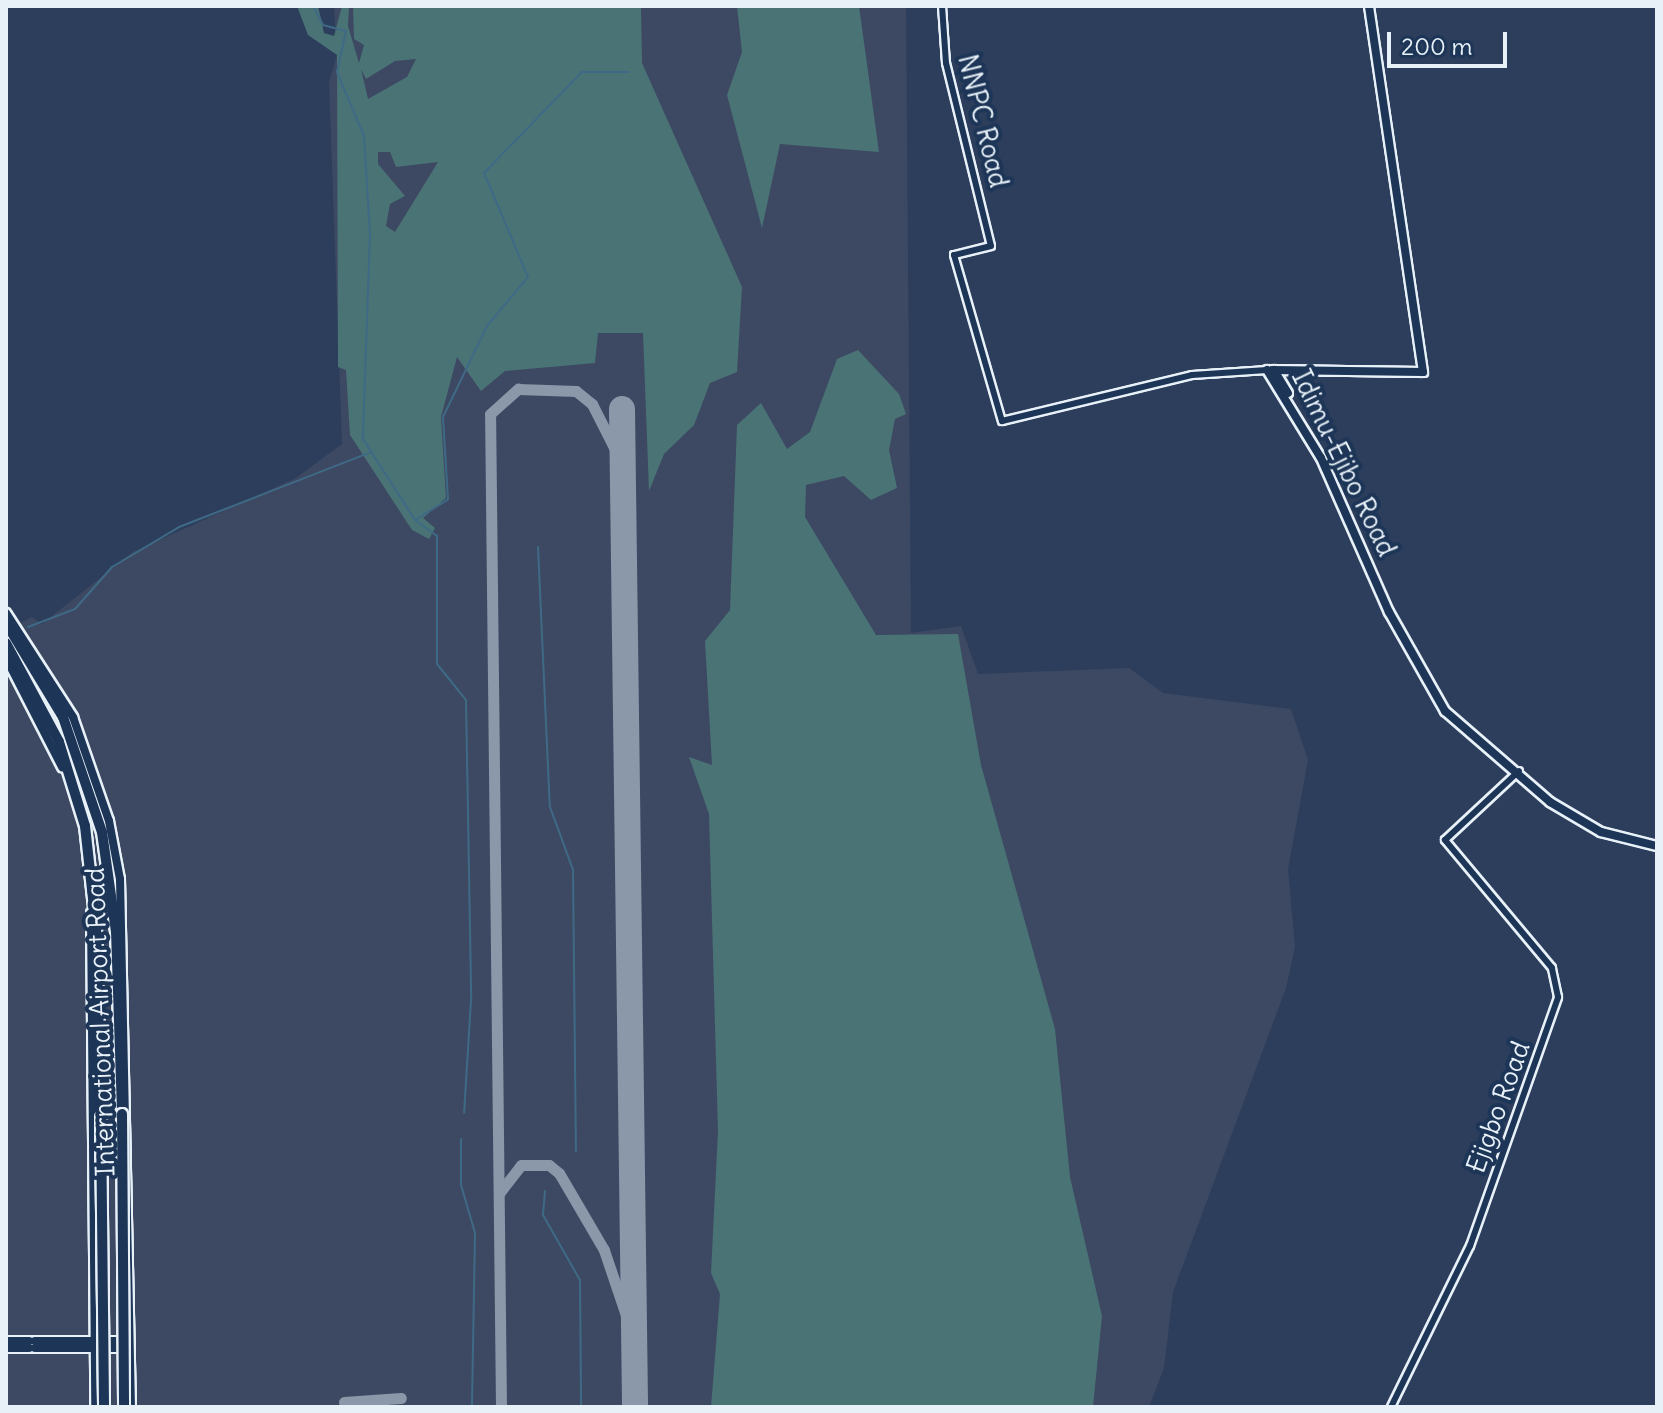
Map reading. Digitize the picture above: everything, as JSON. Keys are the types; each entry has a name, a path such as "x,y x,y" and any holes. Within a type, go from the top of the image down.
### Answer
{"highway":[{"name":"International Airport Road","path":"6,623 63,717 97,812 116,931 124,1071 124,1407"},
{"name":"International Airport Road","path":"6,643 39,699 79,799 94,891 101,1118 104,1407"}],"main road":[{"name":"Idimu-Ejibo Road","path":"1270,370 1423,372 1379,44 1370,22 1369,6"},
{"name":"Idimu-Ejibo Road","path":"1270,370 1318,449 1435,687 1517,772 1594,824 1657,844"},
{"name":"International Airport Road","path":"6,613 73,717 109,821 123,917 131,1407"},
{"name":"International Airport Road","path":"6,658 48,734 79,824 91,914 95,1407"},
{"path":"93,1077 99,1059"},
{"path":"94,1341 132,1340"},
{"path":"6,1348 132,1340"},
{"path":"6,1341 32,1344"}],"street":[{"name":"NNPC Road","path":"942,6 946,63 991,246 954,255 1002,421 1192,375 1270,370"},
{"name":"Ejigbo Road","path":"1391,1407 1470,1246 1558,997 1552,968 1445,840 1517,772"}],"shaded area":[{"path":"334,6 906,6 911,633 961,626 978,674 1129,668 1163,693 1291,709 1308,760 1288,869 1295,947 1286,988 1173,1292 1164,1368 1149,1407 6,1407 6,619 12,627 32,617 42,624 133,552 296,478 342,444 329,82 337,55"}],"green space":[{"path":"297,6 318,6 324,33 334,36 342,6 349,6 348,26 359,63 364,45 354,39 353,6 641,6 642,63 742,287 737,372 710,383 694,425 664,454 649,491 643,333 598,333 595,363 505,371 481,391 457,357 441,417 446,498 423,518 435,528 429,539 412,530 350,435 346,370 338,367 337,55 308,35","holes":["416,59 407,77 368,99 361,69 366,79 395,61","378,152 390,152 396,167 438,162 395,232 386,226 390,204 405,196 378,164"]},
{"path":"737,6 859,6 879,152 780,144 762,228 727,95 742,52"},
{"path":"858,350 899,394 906,414 895,419 889,450 897,488 871,500 844,476 806,485 805,517 876,635 958,634 981,765 1055,1029 1070,1177 1102,1316 1093,1407 711,1407 720,1294 711,1273 718,1131 709,814 689,757 712,765 705,641 730,610 737,425 761,403 787,449 810,432 837,359"}],"waterway":[{"path":"313,6 323,25 346,31 337,72 364,136 370,234 363,439 415,520 437,536 437,664 466,700 471,1000 464,1113"},
{"path":"415,520 448,499 443,417 487,326 528,277 484,173 582,72 629,72"},
{"path":"28,627 75,609 112,567 179,527 371,452"},
{"path":"538,547 550,807 573,870 576,1151"},
{"path":"461,1139 461,1185 475,1233 472,1407"},
{"path":"545,1191 543,1215 580,1280 581,1407"}],"taxiway":[{"path":"501,1407 490,414 518,389 576,391 592,404 623,465"},
{"path":"500,1192 521,1165 549,1165 559,1173 604,1250 634,1339"},
{"path":"344,1402 401,1398"}],"runway":[{"path":"622,409 635,1407"}]}
